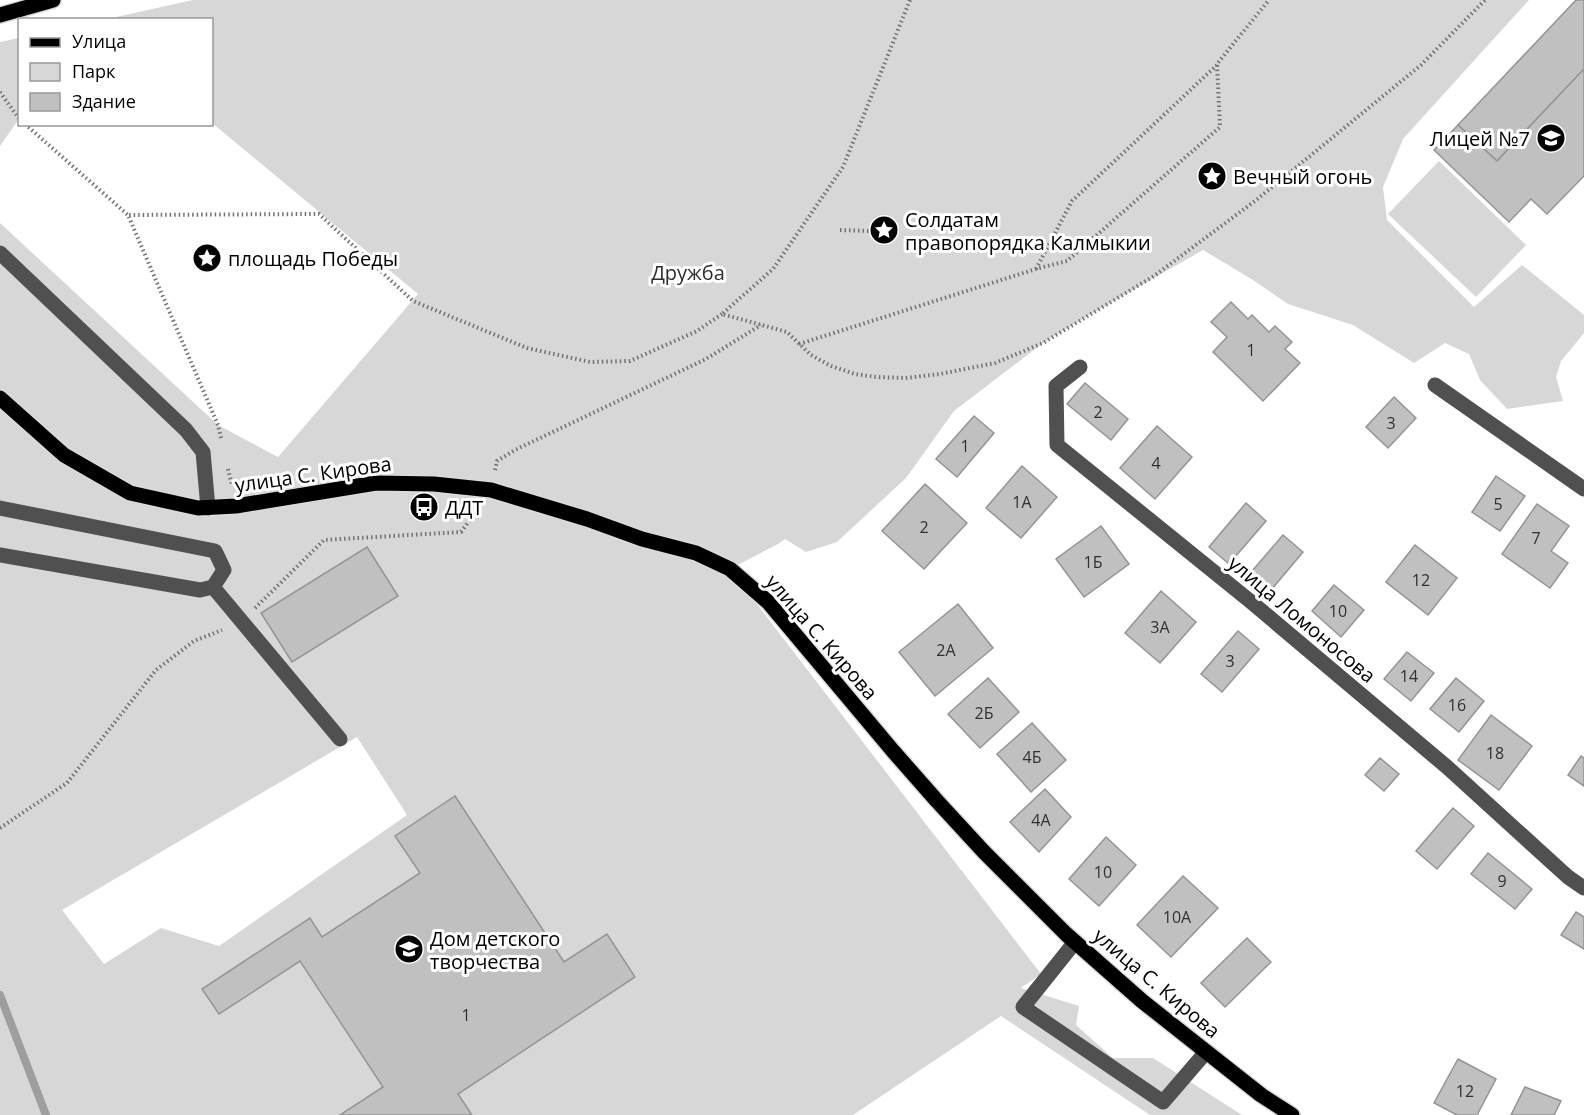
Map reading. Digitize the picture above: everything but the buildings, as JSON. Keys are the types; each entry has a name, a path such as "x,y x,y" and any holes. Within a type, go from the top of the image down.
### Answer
{"main road":[{"path":"0,15 53,0"},
{"name":"улица С. Кирова","path":"0,398 64,455 130,493 198,508 208,508 236,506 376,483 434,484 491,490 587,519 642,539 696,553 730,569 768,602 893,751 984,852 1075,942 1142,1001 1261,1095 1292,1115"}],"street":[{"path":"0,253 186,430 203,452 208,508"},
{"name":"улица Ломоносова","path":"1080,367 1056,386 1057,445 1250,601 1447,767 1568,877 1584,888"},
{"path":"1435,385 1584,489"},
{"path":"0,508 215,550 224,570 213,587 200,590 0,555"},
{"path":"213,587 340,739"},
{"path":"1075,942 1023,1007 1163,1101 1206,1052"}],"path":[{"path":"128,215 319,214 413,300 527,348 590,362 630,361 697,331 722,314 773,269 843,167 910,0"},
{"path":"1036,269 1072,201 1217,64 1269,0"},
{"path":"722,314 787,333 811,355 831,366 855,374 905,378 940,374 995,363 1043,343 1154,276 1255,201 1421,65 1485,0"},
{"path":"799,344 1067,261 1220,128 1217,64"},
{"path":"0,92 18,117"},
{"path":"27,126 128,215 218,425 224,448"},
{"path":"840,230 869,231"},
{"path":"497,461 515,450 706,359 761,325"},
{"path":"226,460 236,506"}],"green space":[{"name":"Дружба","path":"193,0 1529,0 1403,139 1383,187 1387,220 1474,307 1522,265 1584,315 1584,333 1561,361 1556,377 1563,401 1507,409 1480,380 1469,354 1445,343 1414,363 1353,325 1288,304 1203,250 1043,343 954,411 906,478 837,542 806,552 785,539 730,569 1041,974 1021,988 1079,1006 1076,1025 1113,1058 1153,1058 1242,1115 1150,1115 1001,1016 853,1115 472,1115 458,1094 635,977 607,934 564,962 395,836 420,873 322,937 309,918 202,989 219,1014 300,961 383,1087 340,1115 0,1115 0,223 218,425 278,457 418,294 213,124 213,18 112,18","holes":["357,737 407,815 219,946 161,928 104,964 62,910"]},
{"path":"18,38 18,120 0,146 0,42"},
{"path":"1439,161 1526,245 1476,297 1388,214"}],"waterway":[{"path":"0,995 46,1115"}],"place":[{"name":"Лицей №7","path":"1551,138"},
{"name":"Вечный огонь","path":"1212,176"},
{"name":"Солдатам правопорядка Калмыкии","path":"884,230"},
{"name":"площадь Победы","path":"207,258"},
{"name":"ДДТ","path":"424,507"},
{"name":"Дом детского творчества","path":"409,949"}]}
